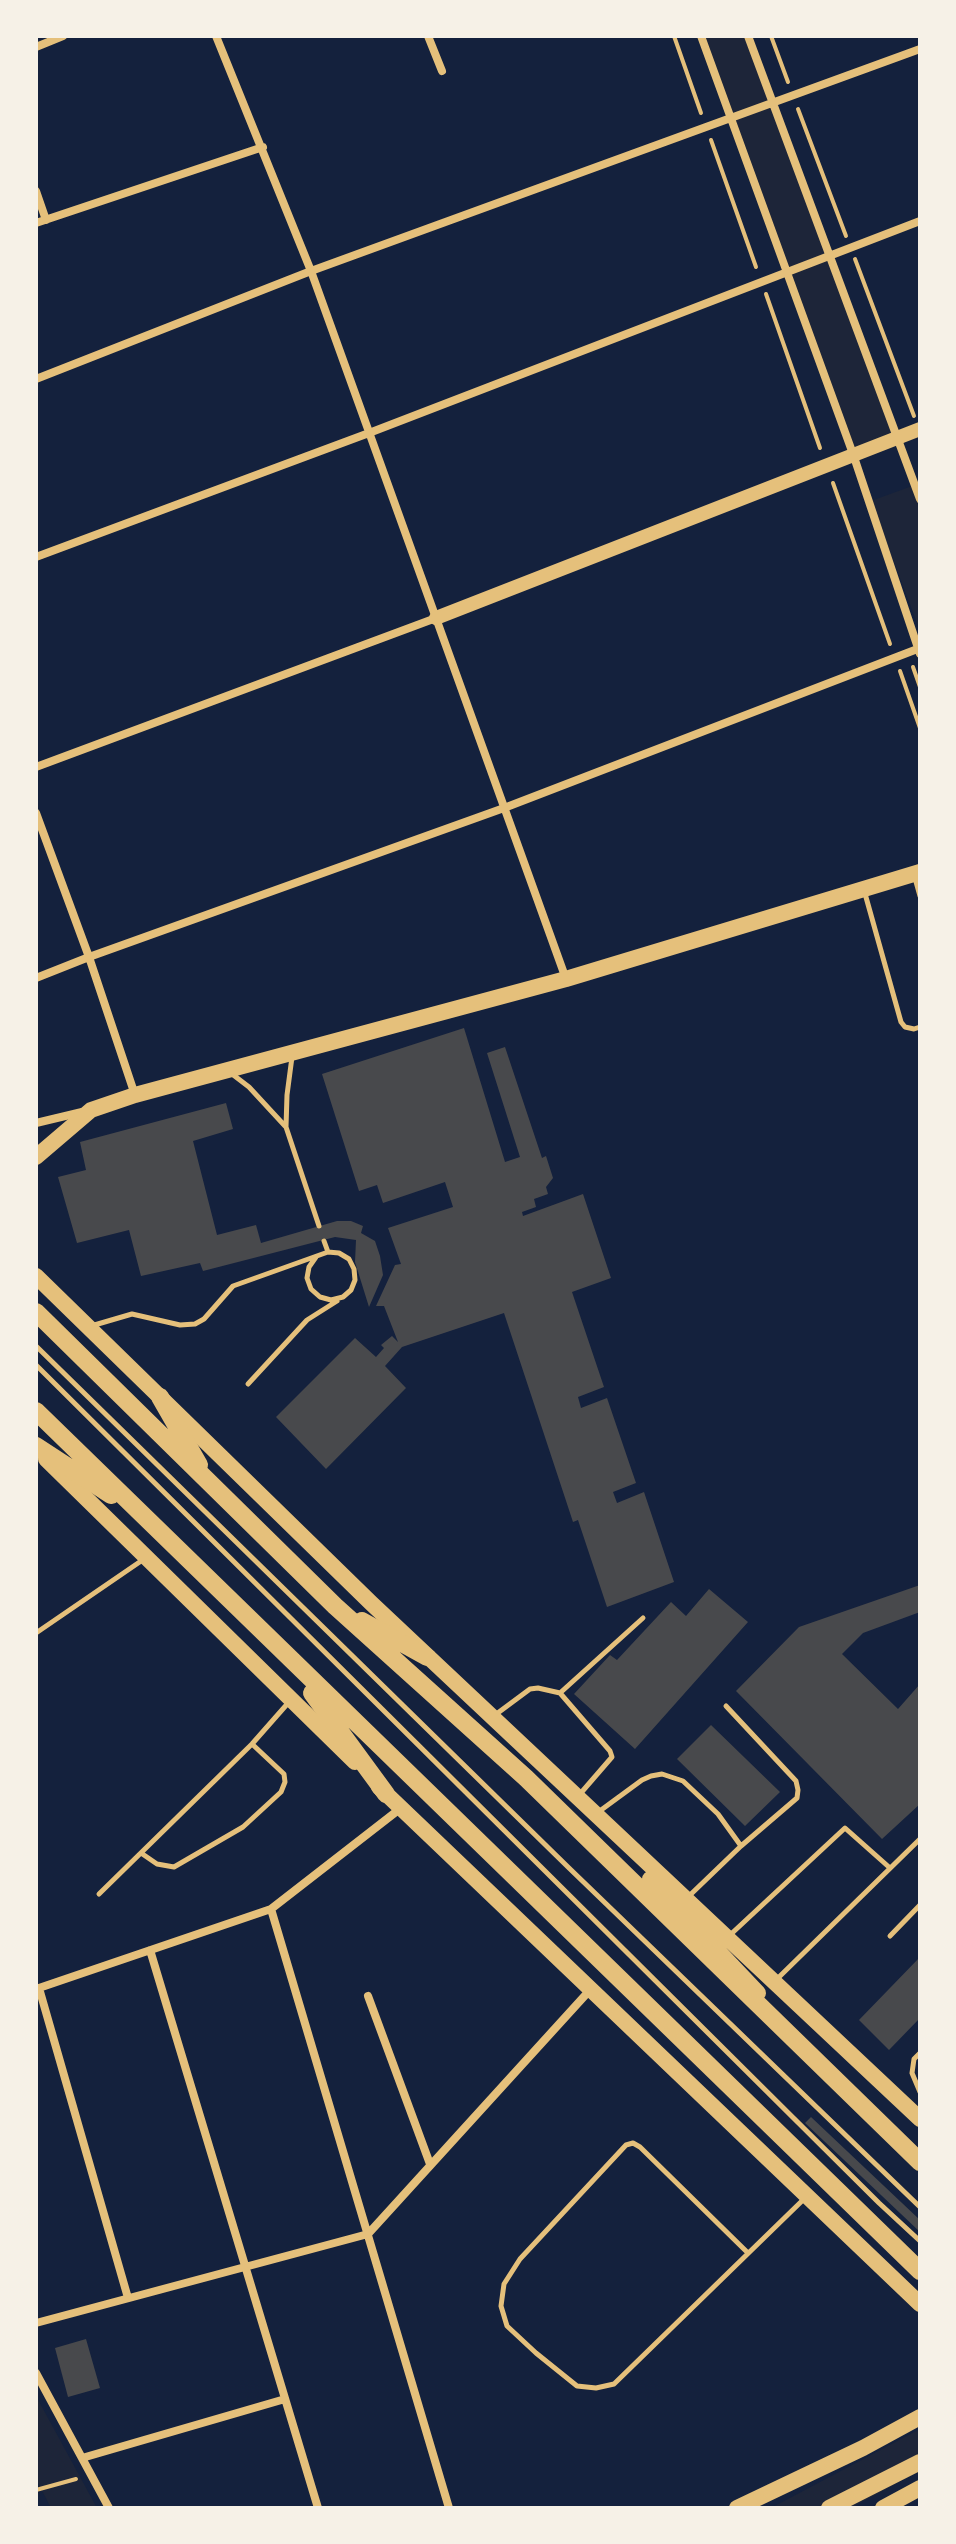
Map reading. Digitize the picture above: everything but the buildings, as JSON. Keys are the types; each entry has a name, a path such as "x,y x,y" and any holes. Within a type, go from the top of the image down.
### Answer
{"highway":[{"path":"36,1312 335,1606 526,1778 920,2160"},
{"path":"160,1397 213,1488"},
{"path":"36,1411 920,2271"},
{"path":"36,1448 148,1520"},
{"path":"335,1606 427,1657"},
{"path":"277,1646 386,1794"}],"main road":[{"path":"36,1157 91,1110 135,1095 566,979 917,873"},
{"path":"36,1276 491,1718 917,2112"},
{"path":"36,1448 386,1794 920,2304"},
{"path":"600,1820 659,1890 920,2160"},
{"path":"737,2508 920,2417"},
{"path":"829,2508 920,2462"},
{"path":"883,2508 920,2488"}],"street":[{"path":"36,47 63,36"},
{"path":"216,36 311,271 566,979"},
{"path":"428,36 442,71"},
{"path":"36,978 504,808 919,650 853,454 701,36"},
{"path":"748,36 920,499"},
{"path":"36,379 311,271 920,49"},
{"path":"36,223 263,147"},
{"path":"36,191 46,220"},
{"path":"36,557 369,433 920,221"},
{"path":"36,767 436,618 920,429"},
{"path":"36,813 135,1095"},
{"path":"36,1123 91,1110"},
{"path":"128,2298 37,1989 271,1909 401,1808"},
{"path":"271,1909 449,2508"},
{"path":"150,1950 318,2508"},
{"path":"36,2323 368,2234 590,1990"},
{"path":"368,1996 430,2164"},
{"path":"36,2373 109,2508"},
{"path":"82,2458 285,2399"}],"lane":[{"path":"917,873 920,896"},
{"path":"863,889 901,1022 905,1027 920,1027"},
{"path":"293,1053 286,1127 319,1226"},
{"path":"227,1070 249,1087 286,1127"},
{"path":"324,1241 328,1252"},
{"path":"88,1327 132,1314 180,1325 195,1324 204,1319 233,1286 328,1252 339,1253 349,1259 355,1280 351,1290 307,1320 248,1384"},
{"path":"316,1257 309,1267 307,1278 311,1289 320,1297 331,1300 343,1297"},
{"path":"36,1346 704,2000 920,2207"},
{"path":"36,1365 920,2241"},
{"path":"36,1633 147,1558"},
{"path":"560,1693 643,1618"},
{"path":"491,1718 530,1689 560,1693 612,1757 576,1797"},
{"path":"99,1894 252,1744 292,1699"},
{"path":"685,1899 797,1798 796,1781 726,1706"},
{"path":"141,1853 157,1864 174,1867 243,1827 281,1792 284,1774 252,1744"},
{"path":"600,1820 642,1780 662,1774 683,1781 718,1814 741,1846"},
{"path":"727,1939 845,1828 890,1868"},
{"path":"774,1982 920,1839"},
{"path":"890,1936 920,1905"},
{"path":"920,2053 914,2059 912,2073 920,2092"},
{"path":"748,2253 633,2143 626,2145 520,2259 504,2284 501,2306 507,2326 577,2386 596,2388 614,2384 807,2196"}],"path":[{"path":"674,36 920,728"},
{"path":"36,2490 90,2474"}],"shaded area":[{"path":"701,36 748,36 897,437 853,454"},
{"path":"915,485 920,498 920,631 871,501"},
{"path":"36,2396 97,2508 51,2508 36,2479"},
{"path":"920,2429 920,2471 851,2508 771,2508"}]}
